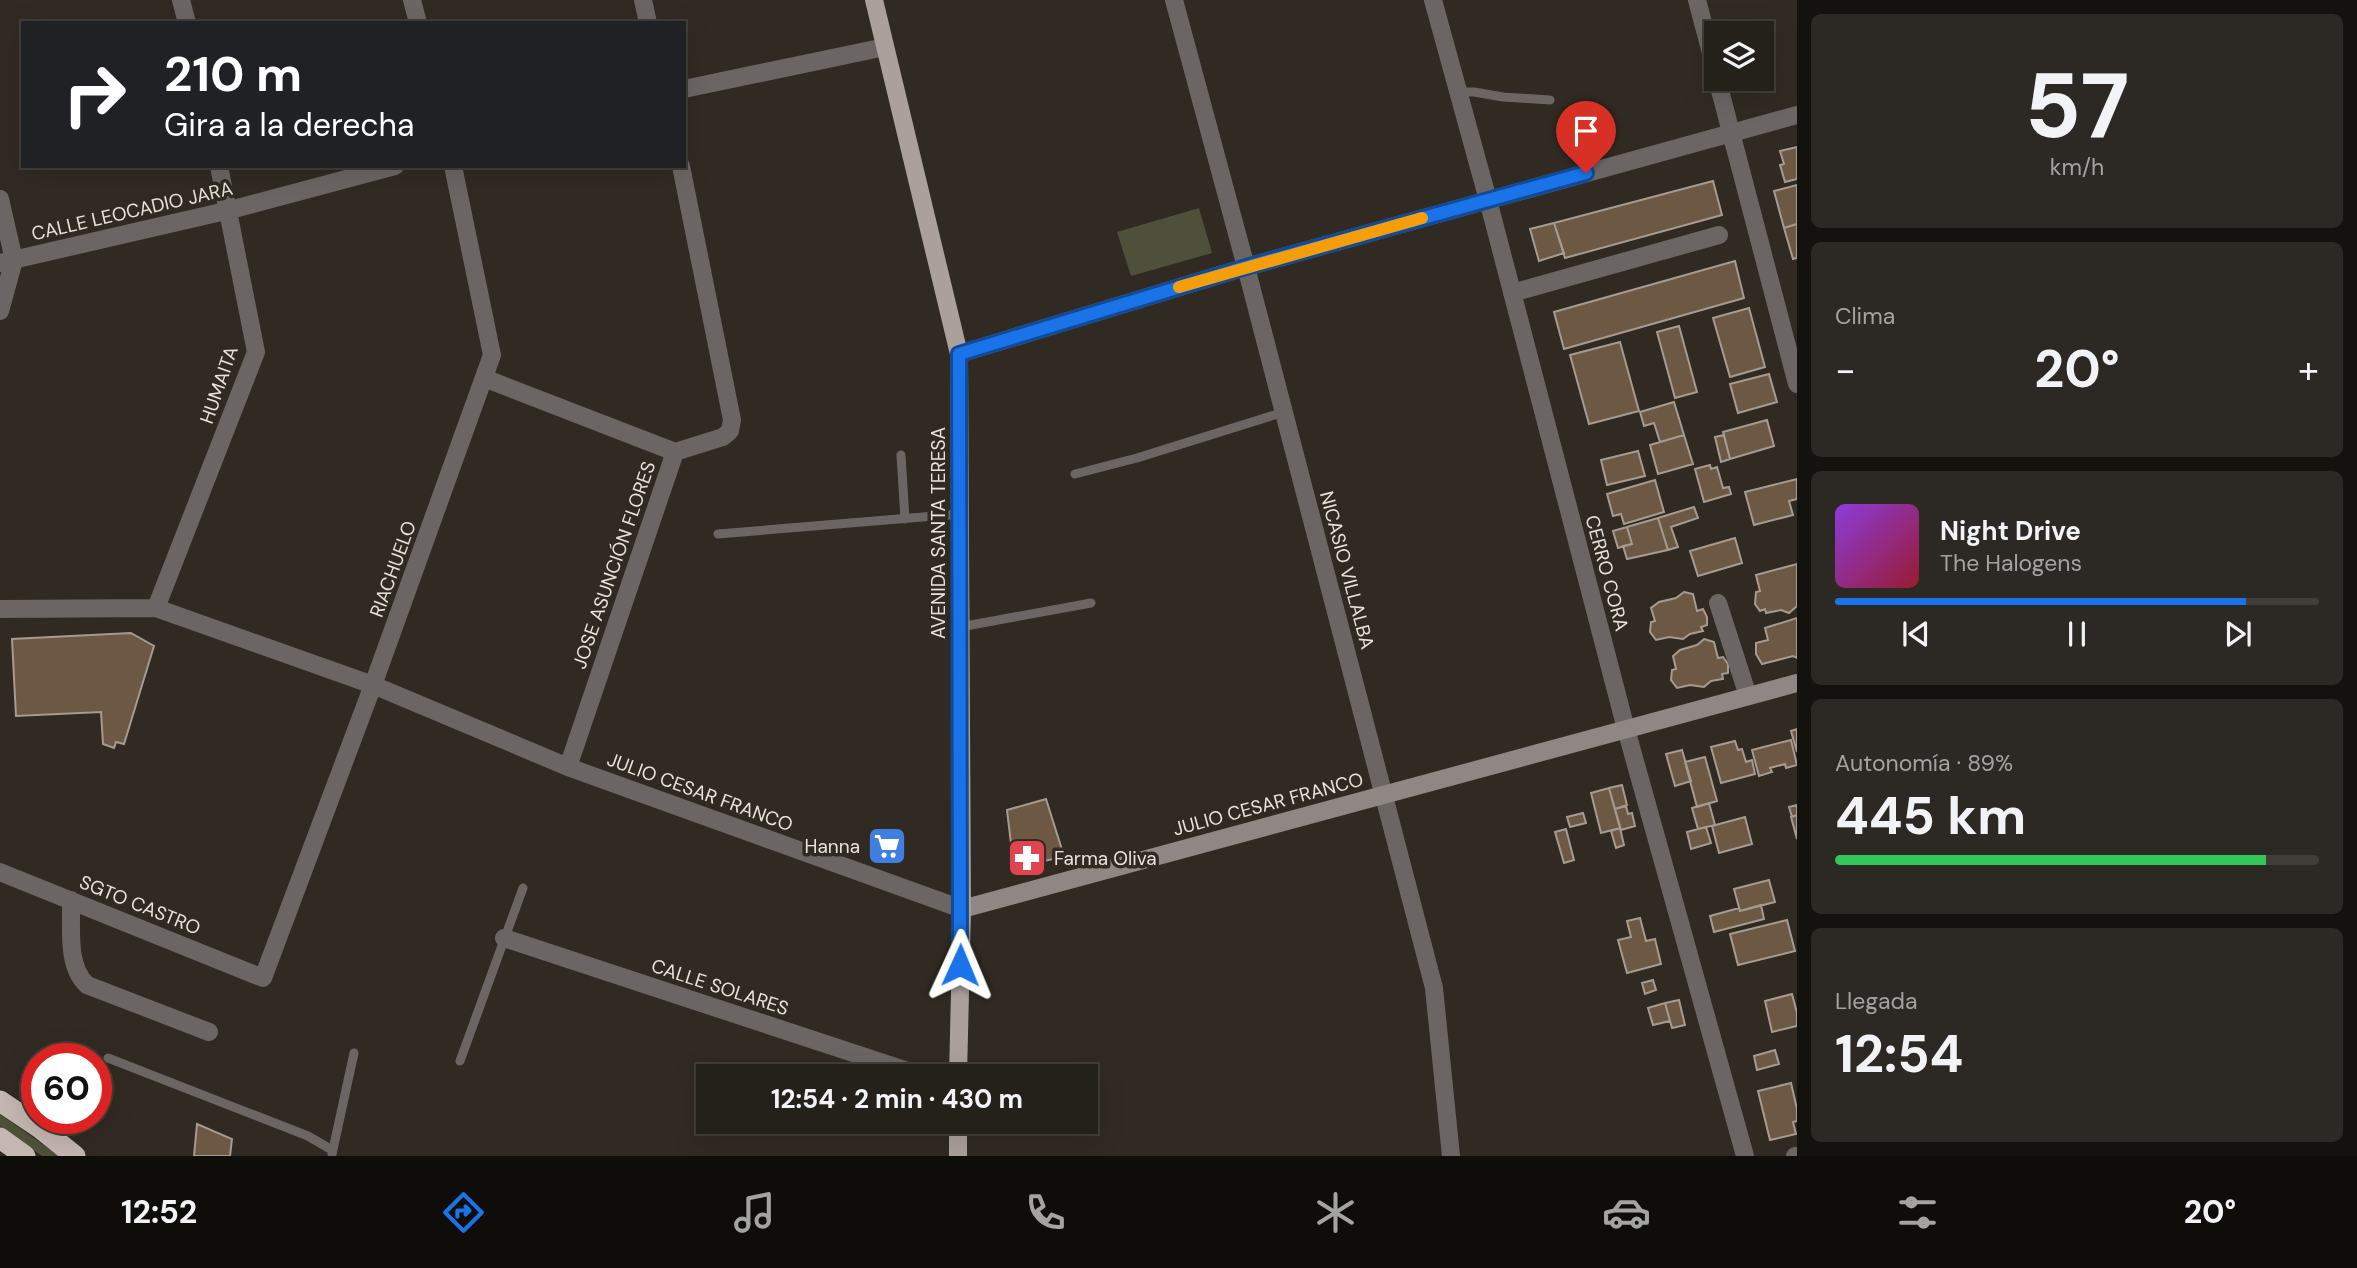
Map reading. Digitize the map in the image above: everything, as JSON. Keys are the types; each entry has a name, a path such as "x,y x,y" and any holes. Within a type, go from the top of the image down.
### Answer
{"highway":[{"path":"0,1101 75,1156"},
{"path":"0,1138 25,1156"}],"main road":[{"name":"AVENIDA SANTA TERESA","path":"874,0 959,354 962,909 958,1064"},
{"path":"958,1134 958,1156"}],"street":[{"path":"181,0 186,21"},
{"path":"412,0 417,21"},
{"path":"643,0 648,21"},
{"name":"NICASIO VILLALBA","path":"1174,0 1434,988 1451,1156"},
{"name":"CERRO CORA","path":"1433,0 1626,729 1745,1156"},
{"path":"1697,0 1704,27"},
{"path":"686,89 886,47"},
{"path":"1720,91 1797,384"},
{"path":"959,354 1246,267 1797,115"},
{"name":"HUMAITA","path":"156,608 256,352 230,210 220,168"},
{"name":"CALLE LEOCADIO JARA","path":"7,261 230,210 388,168"},
{"name":"RIACHUELO","path":"263,978 373,685 492,355 453,168"},
{"name":"JOSE ASUNCIÓN FLORES","path":"568,766 675,452 723,437 730,431 733,420 681,168"},
{"path":"0,200 7,261 0,311"},
{"path":"1512,293 1719,235"},
{"path":"484,378 675,452"},
{"path":"1718,603 1748,696"},
{"name":"JULIO CESAR FRANCO","path":"0,609 156,608 373,685 568,766 962,909 1797,682"},
{"name":"SGTO CASTRO","path":"0,872 263,978"},
{"path":"71,900 74,967 79,978 87,985 209,1032"},
{"name":"CALLE SOLARES","path":"504,938 886,1064"}],"lane":[{"path":"1459,92 1550,100"},
{"path":"1075,474 1137,458 1284,412"},
{"path":"901,455 905,519"},
{"path":"718,534 959,514"},
{"path":"960,627 1091,603"},
{"path":"460,1061 523,888"},
{"path":"112,1060 308,1136 332,1153 354,1054"}],"green space":[{"path":"1199,208 1212,253 1131,276 1117,232"},
{"path":"0,1114 21,1129 21,1134 28,1134 59,1156 42,1156 0,1126"}],"building":[{"path":"1797,147 1797,179 1785,182 1780,165 1784,164 1780,151"},
{"path":"1713,181 1722,215 1565,258 1554,223"},
{"path":"1797,185 1797,224 1784,228 1774,191"},
{"path":"1554,223 1564,253 1539,261 1530,229"},
{"path":"1797,224 1797,258 1793,259 1784,228"},
{"path":"1735,261 1744,298 1564,349 1554,312"},
{"path":"1749,308 1765,367 1730,377 1713,318"},
{"path":"1679,326 1697,392 1675,398 1657,332"},
{"path":"1620,342 1639,411 1589,424 1570,355"},
{"path":"1769,374 1777,402 1738,413 1730,384"},
{"path":"1674,402 1684,435 1660,442 1654,423 1644,426 1640,412"},
{"path":"1767,420 1774,446 1730,459 1723,432"},
{"path":"1684,435 1693,464 1658,474 1650,445"},
{"path":"1724,435 1730,459 1721,462 1715,437"},
{"path":"1638,451 1645,476 1607,485 1601,460"},
{"path":"1710,465 1711,469 1717,467 1723,488 1729,487 1731,494 1704,502 1695,469"},
{"path":"1797,479 1797,499 1789,501 1793,515 1754,525 1745,492"},
{"path":"1655,480 1664,512 1624,524 1621,514 1613,516 1607,494"},
{"path":"1694,507 1698,518 1671,527 1678,547 1668,550 1658,518"},
{"path":"1658,518 1668,550 1627,559 1623,546 1632,544 1627,527"},
{"path":"1627,527 1632,544 1618,548 1613,531"},
{"path":"1735,538 1742,563 1698,576 1690,551"},
{"path":"1797,564 1797,606 1789,613 1781,610 1766,613 1765,609 1760,611 1755,604 1756,592 1760,591 1756,575"},
{"path":"1684,592 1693,594 1697,611 1703,609 1707,625 1701,627 1703,631 1683,639 1669,637 1656,640 1650,632 1651,622 1655,621 1651,608"},
{"path":"1797,618 1797,658 1793,656 1762,664 1756,654 1756,643 1768,640 1765,628"},
{"path":"131,633 154,646 124,744 116,742 114,748 103,744 101,712 16,716 12,639"},
{"path":"1704,639 1714,642 1718,658 1723,657 1728,664 1728,673 1722,674 1723,679 1711,681 1704,687 1690,685 1677,688 1671,680 1672,670 1676,669 1673,656"},
{"path":"1797,729 1797,752 1791,731"},
{"path":"1791,740 1797,765 1786,768 1785,764 1770,768 1772,772 1759,776 1752,750"},
{"path":"1735,741 1738,750 1742,749 1746,762 1752,760 1755,774 1721,783 1711,747"},
{"path":"1682,750 1691,781 1675,786 1666,754"},
{"path":"1705,757 1717,801 1697,807 1685,762"},
{"path":"1622,785 1627,805 1615,809 1609,788"},
{"path":"1609,788 1620,828 1601,833 1591,793"},
{"path":"1046,799 1064,856 1014,869 1007,810"},
{"path":"1709,803 1715,825 1698,829 1692,808"},
{"path":"1797,805 1797,815 1792,817 1789,807"},
{"path":"1626,806 1628,814 1632,813 1635,826 1621,830 1615,809"},
{"path":"1583,813 1586,823 1570,827 1567,817"},
{"path":"1797,815 1797,839 1791,817"},
{"path":"1745,817 1752,844 1719,853 1712,826"},
{"path":"1706,827 1711,843 1691,849 1687,832"},
{"path":"1620,828 1624,845 1616,848 1611,831"},
{"path":"1566,829 1574,860 1564,863 1555,832"},
{"path":"1769,880 1775,902 1740,911 1734,889"},
{"path":"1761,905 1764,919 1714,932 1710,916"},
{"path":"1640,918 1646,941 1655,939 1661,964 1627,973 1618,940 1631,937 1627,921"},
{"path":"1787,920 1795,951 1738,965 1730,934"},
{"path":"1653,980 1656,990 1645,994 1642,983"},
{"path":"1792,994 1797,1026 1772,1032 1765,1001"},
{"path":"1679,1000 1685,1025 1672,1028 1665,1003"},
{"path":"1665,1003 1670,1021 1653,1025 1648,1008"},
{"path":"1775,1050 1779,1064 1757,1070 1754,1056"},
{"path":"1791,1083 1797,1109 1797,1121 1793,1122 1796,1134 1770,1140 1758,1091"},
{"path":"197,1124 232,1139 230,1156 194,1156"}],"slow traffic":[{"path":"1179,287 1422,218"}],"place":[{"name":"Hanna","path":"887,846"},
{"name":"Farma Oliva","path":"1027,858"}],"route":[{"path":"960,965 959,354 1246,267 1586,173"}]}
